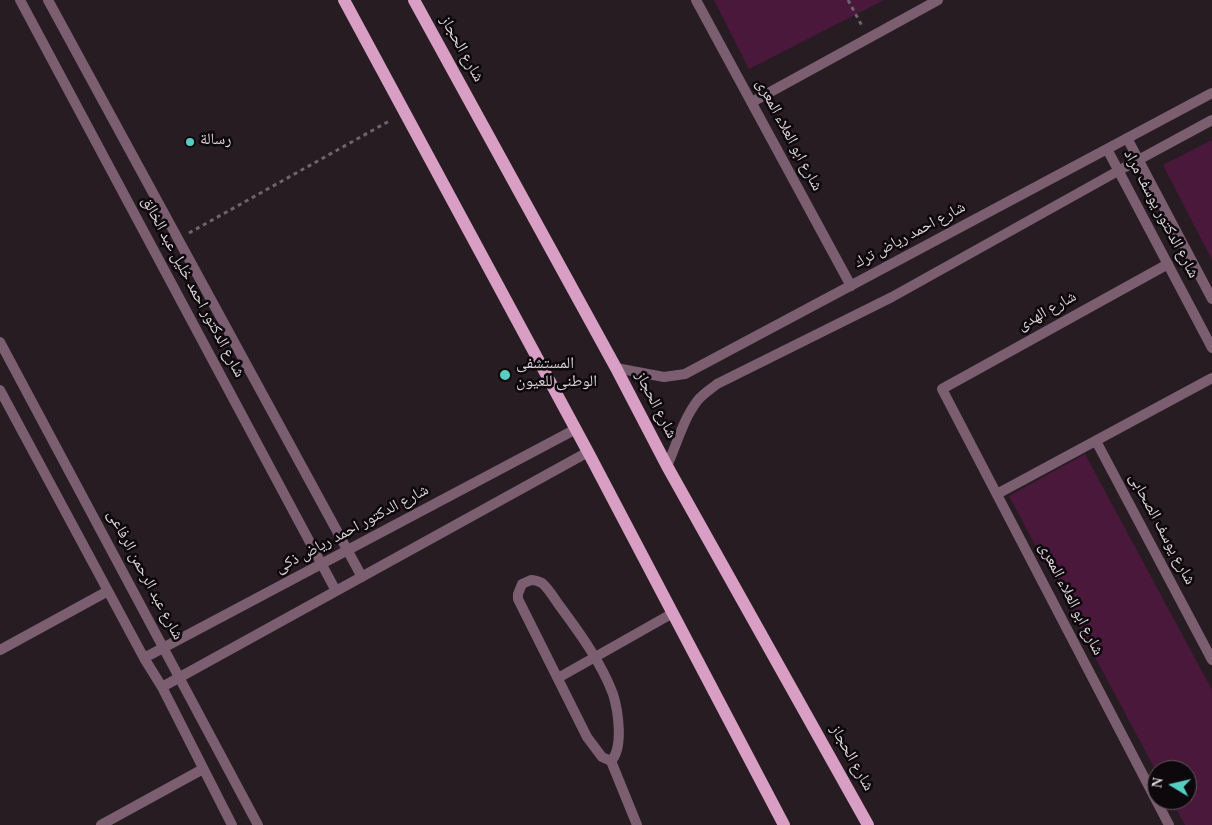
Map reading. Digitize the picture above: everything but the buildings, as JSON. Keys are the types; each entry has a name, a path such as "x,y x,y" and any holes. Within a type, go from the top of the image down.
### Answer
{"main road":[{"path":"344,0 576,429 784,825"},
{"name":"شارع الحجاز","path":"414,0 616,368 667,466 864,822"}],"street":[{"name":"شارع الدكتور احمد خليل عبد الخالق","path":"20,0 336,591"},
{"name":"شارع الدكتور احمد خليل عبد الخالق","path":"48,0 362,577"},
{"name":"شارع ابو العلاء المعرى","path":"696,0 851,286"},
{"path":"752,102 938,0"},
{"name":"شارع احمد رياض ترك","path":"616,368 664,377 685,374 1212,93"},
{"path":"667,466 686,418 699,399 717,384 892,297 1118,170 1212,120"},
{"name":"شارع الدكتور يوسف مراد","path":"1127,138 1212,299"},
{"name":"شارع الدكتور يوسف مراد","path":"1107,149 1212,348"},
{"name":"شارع الهدى","path":"942,389 1168,264"},
{"name":"شارع عبد الرحمن الرفاعى","path":"0,342 258,825"},
{"path":"997,494 1212,378"},
{"name":"شارع ابو العلاء المعرى","path":"942,389 1169,825"},
{"path":"0,390 144,658 162,687 232,825"},
{"name":"شارع الدكتور احمد رياض ذكى","path":"144,658 576,429"},
{"name":"شارع يوسف الصحابى","path":"1096,441 1212,660"},
{"path":"162,687 588,452"},
{"path":"611,761 618,746 618,722 612,692 571,621 545,586 536,580 526,581 519,589 518,599 587,737 602,757 611,761 638,825"},
{"path":"0,650 108,591"},
{"path":"558,678 673,613"},
{"path":"101,825 203,770"}],"path":[{"path":"848,0 869,38"},
{"path":"178,239 405,113"}],"shaded area":[{"path":"714,0 884,0 749,69"},
{"path":"1212,140 1212,260 1163,165"},
{"path":"1085,454 1212,690 1212,825 1185,825 1177,810 1197,810 1197,760 1150,760 1009,496"}],"place":[{"name":"رسالة","path":"190,142"},
{"name":"المستشفى الوطنى للعيون","path":"505,375"}]}
